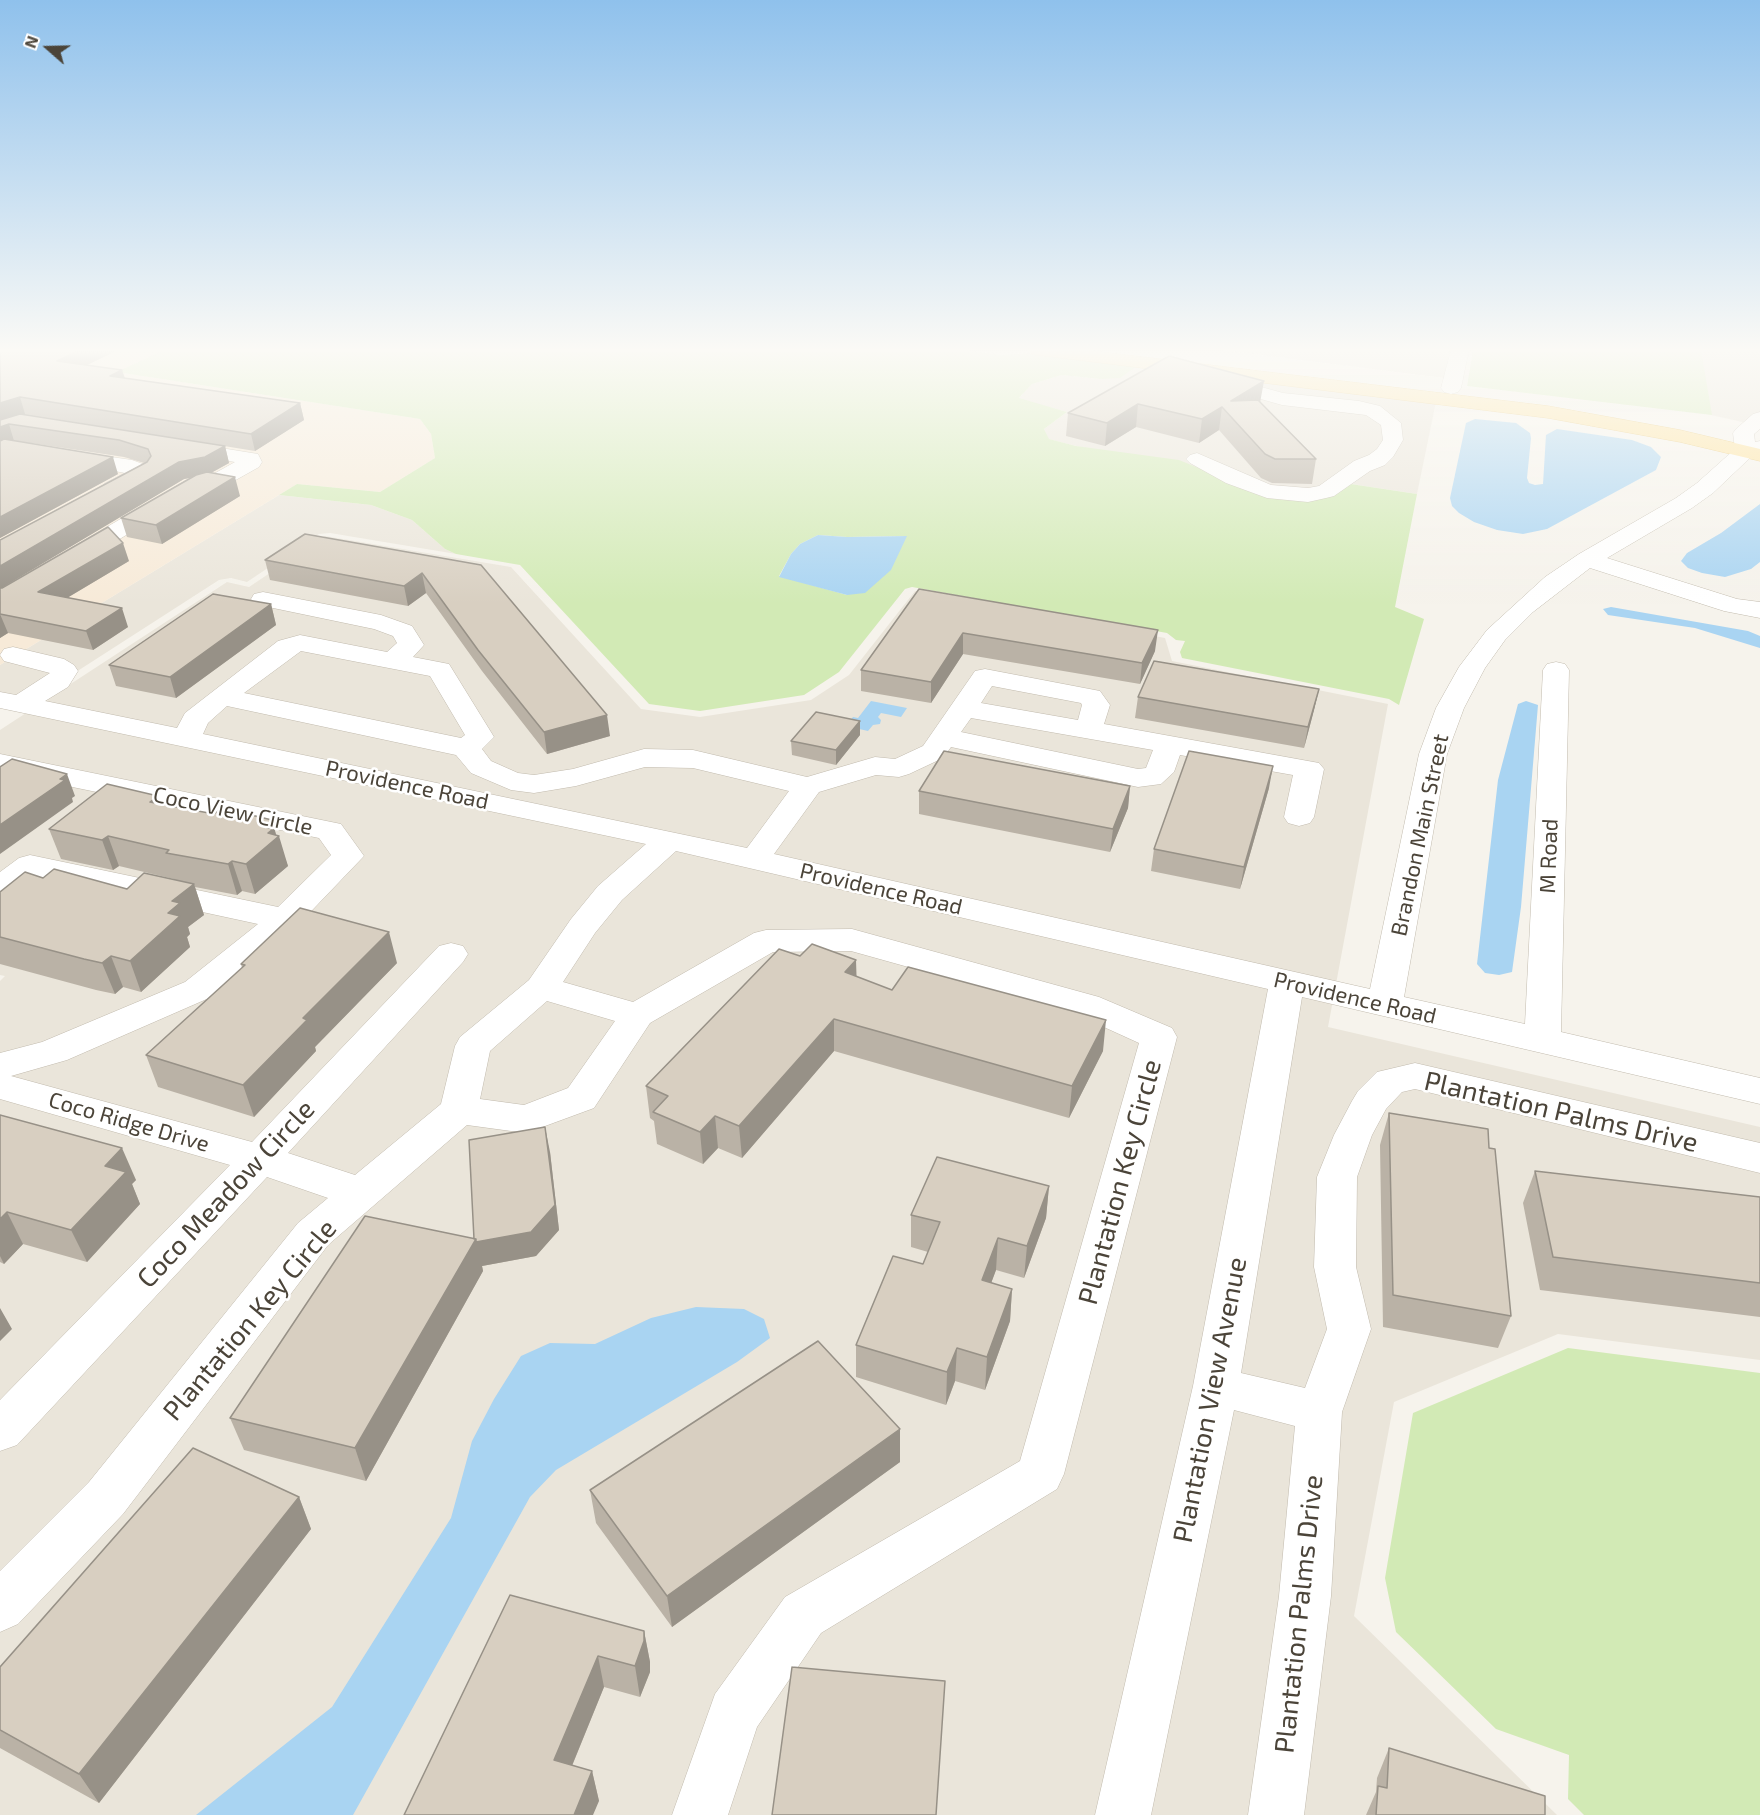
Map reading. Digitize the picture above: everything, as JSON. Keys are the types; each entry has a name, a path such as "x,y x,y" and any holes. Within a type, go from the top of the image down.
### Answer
{"main road":[{"path":"1684,435 1754,445"},
{"path":"1712,435 1754,445"}],"street":[{"path":"1197,459 1234,478 1267,491 1308,495 1326,491 1362,466 1377,460 1386,453 1393,440 1392,435"},
{"path":"0,600 194,486 217,482 250,462 251,458 161,444"},
{"name":"Brandon Main Street","path":"1385,1005 1433,754 1450,708 1472,667 1496,635 1554,582 1587,559 1684,503 1705,488 1754,445"},
{"path":"47,454 123,465 143,472 92,500"},
{"path":"1587,559 1734,606 1760,610"},
{"path":"263,599 381,623 403,631 411,645 393,660"},
{"path":"187,739 195,719 287,647 300,643 440,670 480,737 466,748"},
{"path":"6,701 58,681 65,671 55,665 13,655"},
{"name":"M Road","path":"1542,1042 1556,670"},
{"path":"222,697 466,748 481,767 511,781 534,784 576,777 644,758 693,759 808,786 875,766 899,768 933,752 964,708 1309,769 1299,817"},
{"name":"Providence Road","path":"6,701 669,840 1760,1091"},
{"path":"944,737 1138,778 1150,778 1160,772 1170,744"},
{"name":"Coco View Circle","path":"0,763 330,831 348,856 285,919"},
{"path":"754,860 808,786"},
{"path":"541,988 636,1015 581,1098 526,1119 459,1110 472,1046 541,988 583,926 610,894 669,840"},
{"path":"0,887 30,865 285,919"},
{"path":"0,1066 54,1051 197,990 285,919"},
{"name":"Plantation Key Circle","path":"636,1015 766,941 852,940 1086,1005 1159,1037 1040,1474 803,1615 734,1713 700,1815"},
{"name":"Coco Meadow Circle","path":"0,1431 260,1159 451,954"},
{"name":"Plantation View Avenue","path":"1123,1815 1216,1386 1287,982"},
{"name":"Plantation Palms Drive","path":"1276,1815 1305,1596 1319,1412 1349,1329 1335,1267 1337,1177 1353,1135 1371,1101 1390,1080 1415,1076 1760,1158"},
{"name":"Coco Ridge Drive","path":"0,1086 260,1159 361,1193"},
{"name":"Plantation Key Circle","path":"0,1607 106,1498 313,1234 459,1110"},
{"path":"1216,1386 1319,1412"}],"shaded area":[{"path":"0,435 431,435 435,458 380,492 297,484 0,665"},
{"path":"1046,435 1429,435 1417,494 1344,483 1311,496 1048,439"},
{"path":"279,495 371,505 412,520 445,549 456,554 330,533 319,534 247,582 231,578 219,580 34,699 0,692 0,665"},
{"path":"325,536 511,567 641,709 700,717 811,700 849,675 915,591 1165,638 1172,661 1388,704 1328,1027 1760,1127 1760,1360 1558,1334 1394,1402 1354,1616 1557,1815 0,1815 0,981 5,976 0,975 0,730 227,582 249,587"}],"green space":[{"path":"431,435 1047,435 1049,439 1076,446 1179,460 1238,484 1311,496 1344,483 1417,494 1395,607 1424,619 1399,705 1389,699 1182,658 1180,652 1185,641 1176,640 1167,633 912,587 905,589 839,672 804,695 700,711 649,704 520,565 456,554 445,549 412,520 371,505 279,495 297,484 380,492 435,458","holes":["818,535 906,536 847,595 779,576 791,554 800,544"]},
{"path":"1568,1348 1760,1373 1760,1815 1584,1815 1568,1799 1569,1755 1496,1729 1396,1632 1385,1578 1413,1413"}],"water":[{"path":"1464,435 1530,435 1527,478 1529,483 1535,485 1543,484 1547,435 1596,435 1632,440 1651,447 1661,457 1656,470 1547,529 1523,534 1497,530 1474,522 1452,506 1450,498"},
{"path":"1760,504 1760,562 1751,569 1725,577 1688,568 1681,561 1687,553 1721,533"},
{"path":"818,535 907,536 891,570 865,593 847,595 779,577 791,554 800,544"},
{"path":"1611,607 1748,631 1760,636 1760,648 1695,628 1608,615 1603,609"},
{"path":"871,701 907,708 901,717 881,713 878,717 881,720 880,724 873,725 868,731 846,726 853,717 858,718"},
{"path":"1526,701 1538,705 1521,907 1512,972 1499,975 1485,973 1477,964 1498,780 1518,704"},
{"path":"696,1307 744,1309 764,1319 770,1338 737,1362 556,1470 530,1497 353,1815 196,1815 332,1707 451,1518 472,1441 494,1399 521,1356 550,1343 595,1344 651,1318"}],"building":[{"path":"83,435 153,435 225,446 205,457 179,462 0,566 0,540 147,462 151,456 148,449 119,440"},
{"path":"1247,435 1292,435 1316,459 1275,459 1265,454"},
{"path":"4,439 113,457 0,517 0,441"},
{"path":"207,472 235,477 156,525 121,518 196,475"},
{"path":"108,527 123,543 38,592 122,608 86,631 0,614 0,588"},
{"path":"305,534 481,565 607,715 544,732 478,650 422,573 404,586 265,560"},
{"path":"919,589 1158,630 1142,663 963,633 931,682 861,670"},
{"path":"213,594 271,604 170,677 109,665"},
{"path":"1154,661 1319,689 1308,727 1138,697"},
{"path":"816,712 860,721 836,750 791,741"},
{"path":"944,751 1130,786 1113,829 919,791"},
{"path":"1189,751 1273,766 1244,867 1154,849"},
{"path":"12,759 67,774 60,779 65,780 0,825 0,767"},
{"path":"107,784 158,796 150,802 214,814 222,808 272,820 265,827 273,829 268,833 279,836 246,864 232,861 228,864 166,853 169,850 108,836 102,840 49,829"},
{"path":"54,869 127,889 144,873 194,884 172,901 180,903 168,913 180,916 130,961 111,956 102,963 0,937 0,892 25,872 43,878"},
{"path":"300,908 389,932 303,1018 307,1020 243,1085 146,1055 245,965 241,964"},
{"path":"812,944 856,960 845,972 892,990 908,967 1106,1020 1072,1086 834,1019 739,1126 715,1116 700,1132 653,1112 668,1096 646,1086 779,949 800,956"},
{"path":"1389,1113 1488,1129 1489,1148 1495,1149 1511,1316 1393,1295"},
{"path":"0,1115 122,1148 105,1166 126,1172 71,1230 7,1212 0,1219"},
{"path":"545,1127 555,1205 531,1232 476,1242 469,1140"},
{"path":"937,1157 1049,1186 1027,1246 998,1238 982,1280 1012,1289 987,1357 957,1348 947,1372 856,1345 893,1256 923,1264 940,1222 911,1215"},
{"path":"1535,1171 1760,1197 1760,1283 1553,1257"},
{"path":"365,1216 476,1239 355,1448 230,1418"},
{"path":"818,1341 900,1429 667,1596 590,1490"},
{"path":"193,1448 299,1497 79,1774 0,1730 0,1667"},
{"path":"510,1595 644,1631 644,1641 635,1666 598,1656 554,1760 592,1771 574,1815 404,1815"},
{"path":"792,1667 945,1681 936,1815 772,1815"},
{"path":"1389,1748 1545,1796 1545,1815 1376,1815 1378,1786 1387,1788"}]}
